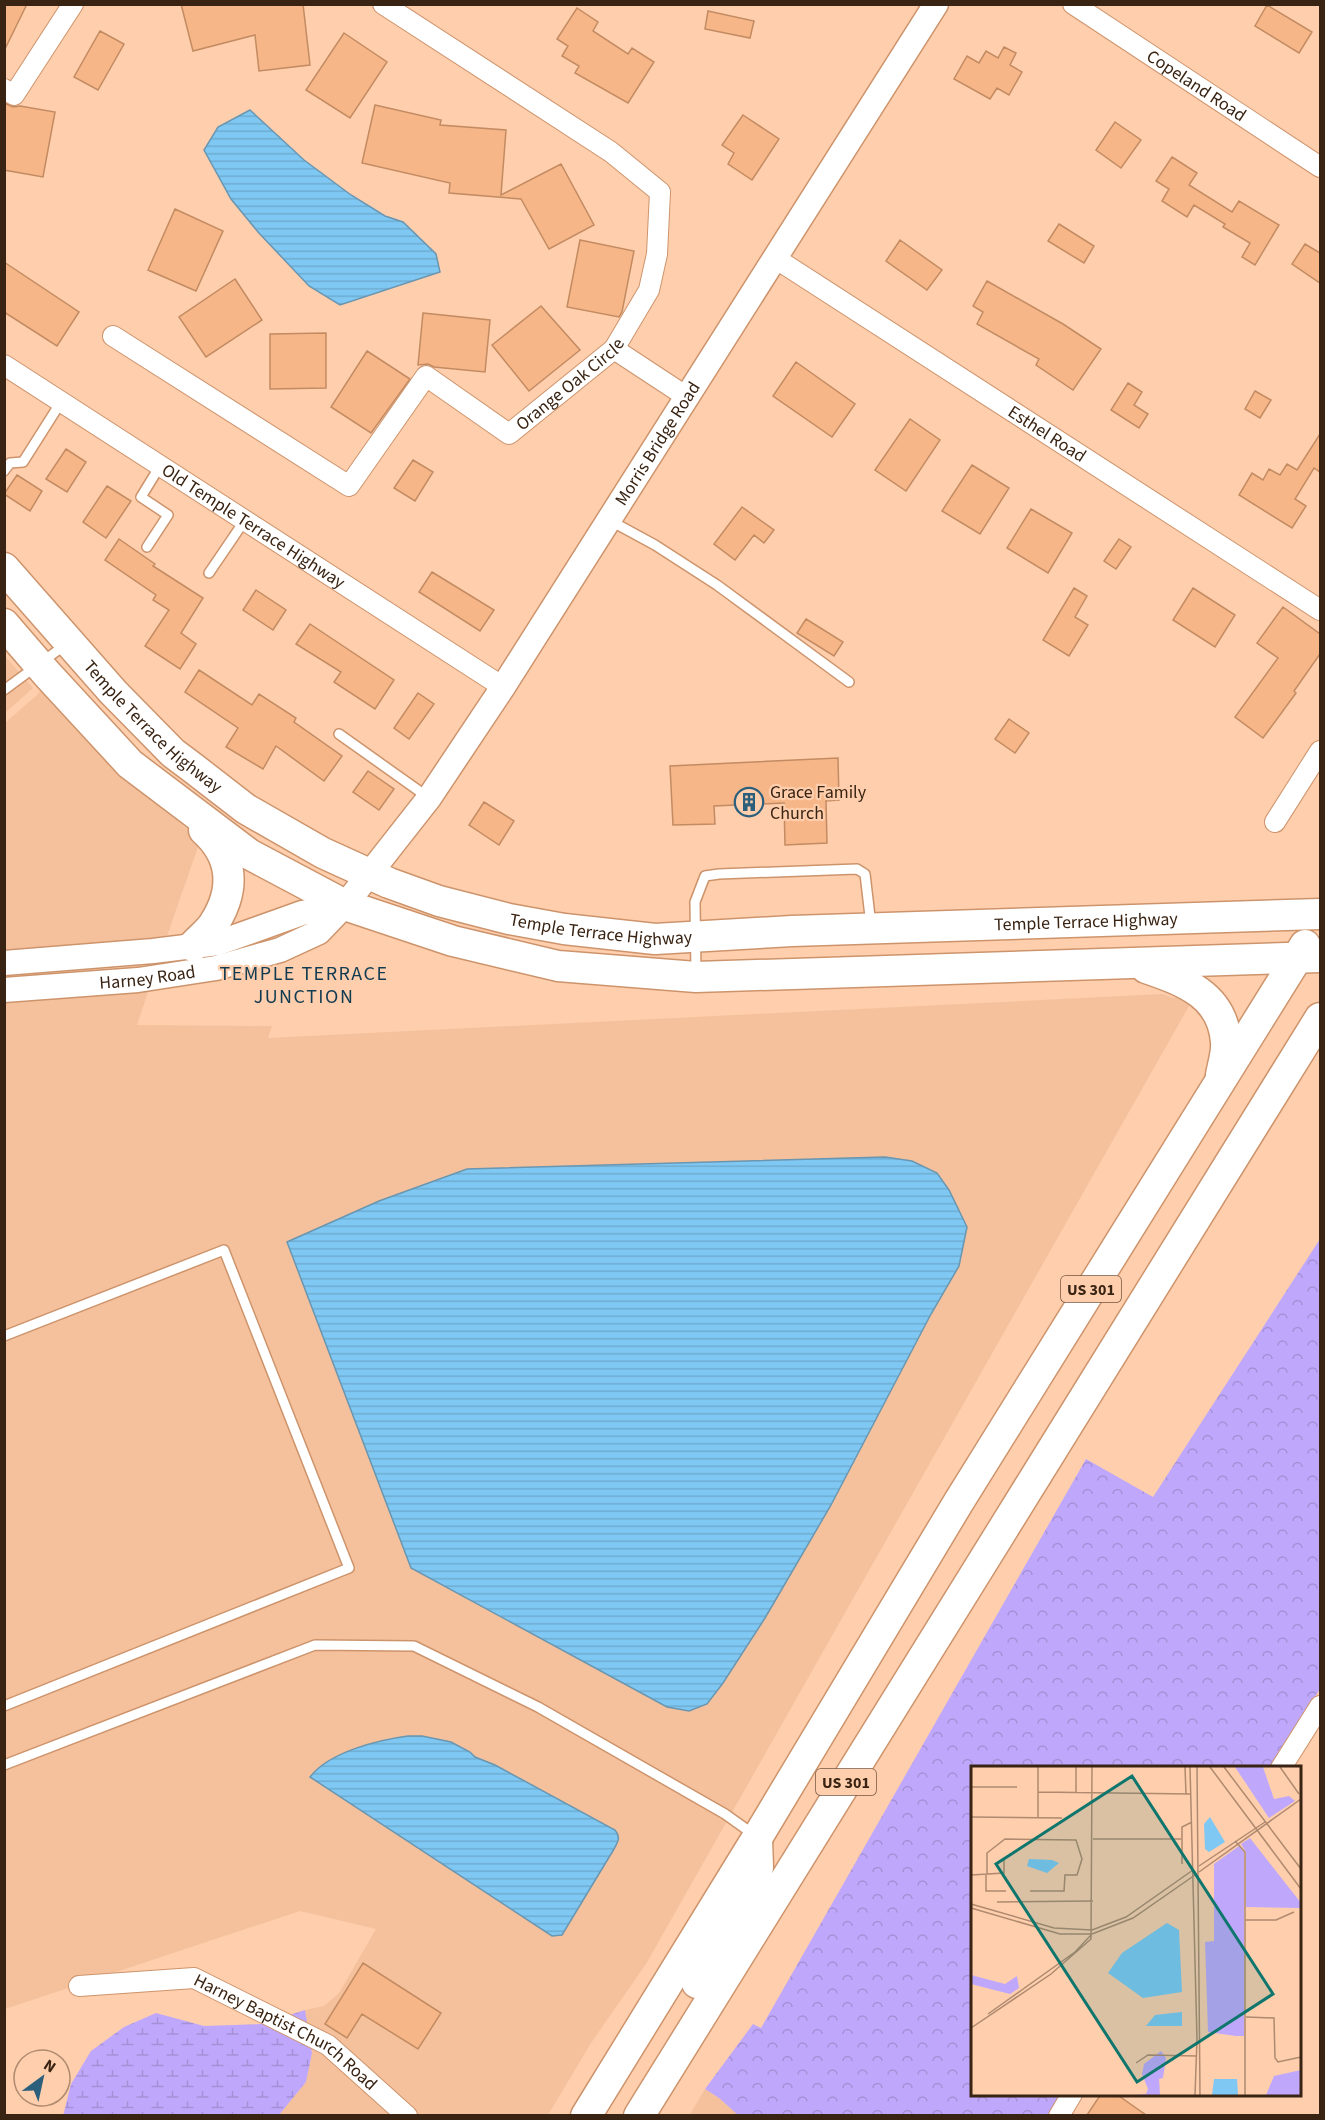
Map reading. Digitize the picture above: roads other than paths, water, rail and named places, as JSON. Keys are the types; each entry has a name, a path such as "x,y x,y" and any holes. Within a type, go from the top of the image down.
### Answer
{"main road":[{"name":"Temple Terrace Highway","path":"4,568 113,693 173,753 271,825 368,874 440,901 508,919 564,929 655,939 871,928 1320,914"},
{"name":"Temple Terrace Highway","path":"4,624 130,764 249,854 345,905 453,941 558,966 696,977 1309,957"},
{"path":"130,764 217,842 225,857 229,880 226,900 215,923 193,946"},
{"name":"US 301","path":"586,2115 757,1838 958,1503 1221,1079 1309,957 1320,920"},
{"path":"1132,963 1182,980 1199,991 1210,1002 1221,1020 1226,1043 1221,1079"},
{"name":"US 301","path":"639,2115 1320,1018"},
{"path":"623,2115 624,2105 748,1901 755,1885 758,1867 757,1838"}],"street":[{"path":"4,89 14,95 73,4"},
{"name":"Orange Oak Circle","path":"113,336 349,486 426,376 509,434 614,349 649,290 657,254 660,192 611,152 383,4"},
{"name":"Morris Bridge Road","path":"368,874 429,798 503,687 936,4"},
{"name":"Copeland Road","path":"1073,4 1320,167"},
{"name":"Esthel Road","path":"775,258 1320,610"},
{"path":"614,349 687,397"},
{"name":"Old Temple Terrace Highway","path":"4,366 503,687"},
{"path":"1275,822 1320,751"},
{"name":"Harney Road","path":"4,990 138,980 216,968 280,950 319,932 345,905 368,874"},
{"name":"Harney Road","path":"4,963 153,951 218,943 302,913 345,905"},
{"path":"1282,1766 1320,1706"},
{"name":"Harney Baptist Church Road","path":"79,1986 194,1978 328,2045 407,2115"},
{"path":"1059,2115 1071,2096"}],"lane":[{"path":"4,471 10,463 23,462 61,402"},
{"path":"147,547 168,515 141,497 160,466"},
{"path":"209,573 245,520"},
{"path":"609,520 655,545 717,585 849,682"},
{"path":"4,690 69,642"},
{"path":"339,734 429,798"},
{"path":"696,977 695,902 705,876 857,869 866,874 871,928"},
{"path":"4,1336 224,1250 349,1568 4,1706"},
{"path":"4,1765 315,1646 414,1646 538,1707 724,1814 757,1838"}],"water":[{"path":"250,110 304,160 351,195 385,216 403,222 436,254 440,272 340,305 309,286 258,232 231,199 204,150 218,127"},
{"path":"885,1157 912,1161 937,1173 949,1190 967,1227 959,1266 931,1314 831,1505 765,1618 707,1704 689,1711 667,1707 411,1568 287,1242 379,1201 467,1169"},
{"path":"408,1736 422,1736 451,1742 475,1757 495,1765 615,1830 618,1837 617,1844 562,1935 552,1936 310,1777 318,1768 341,1754 369,1744"}],"place":[{"name":"Grace Family Church","path":"749,802"}],"district":[{"name":"TEMPLE TERRACE JUNCTION","path":"304,984"}]}
